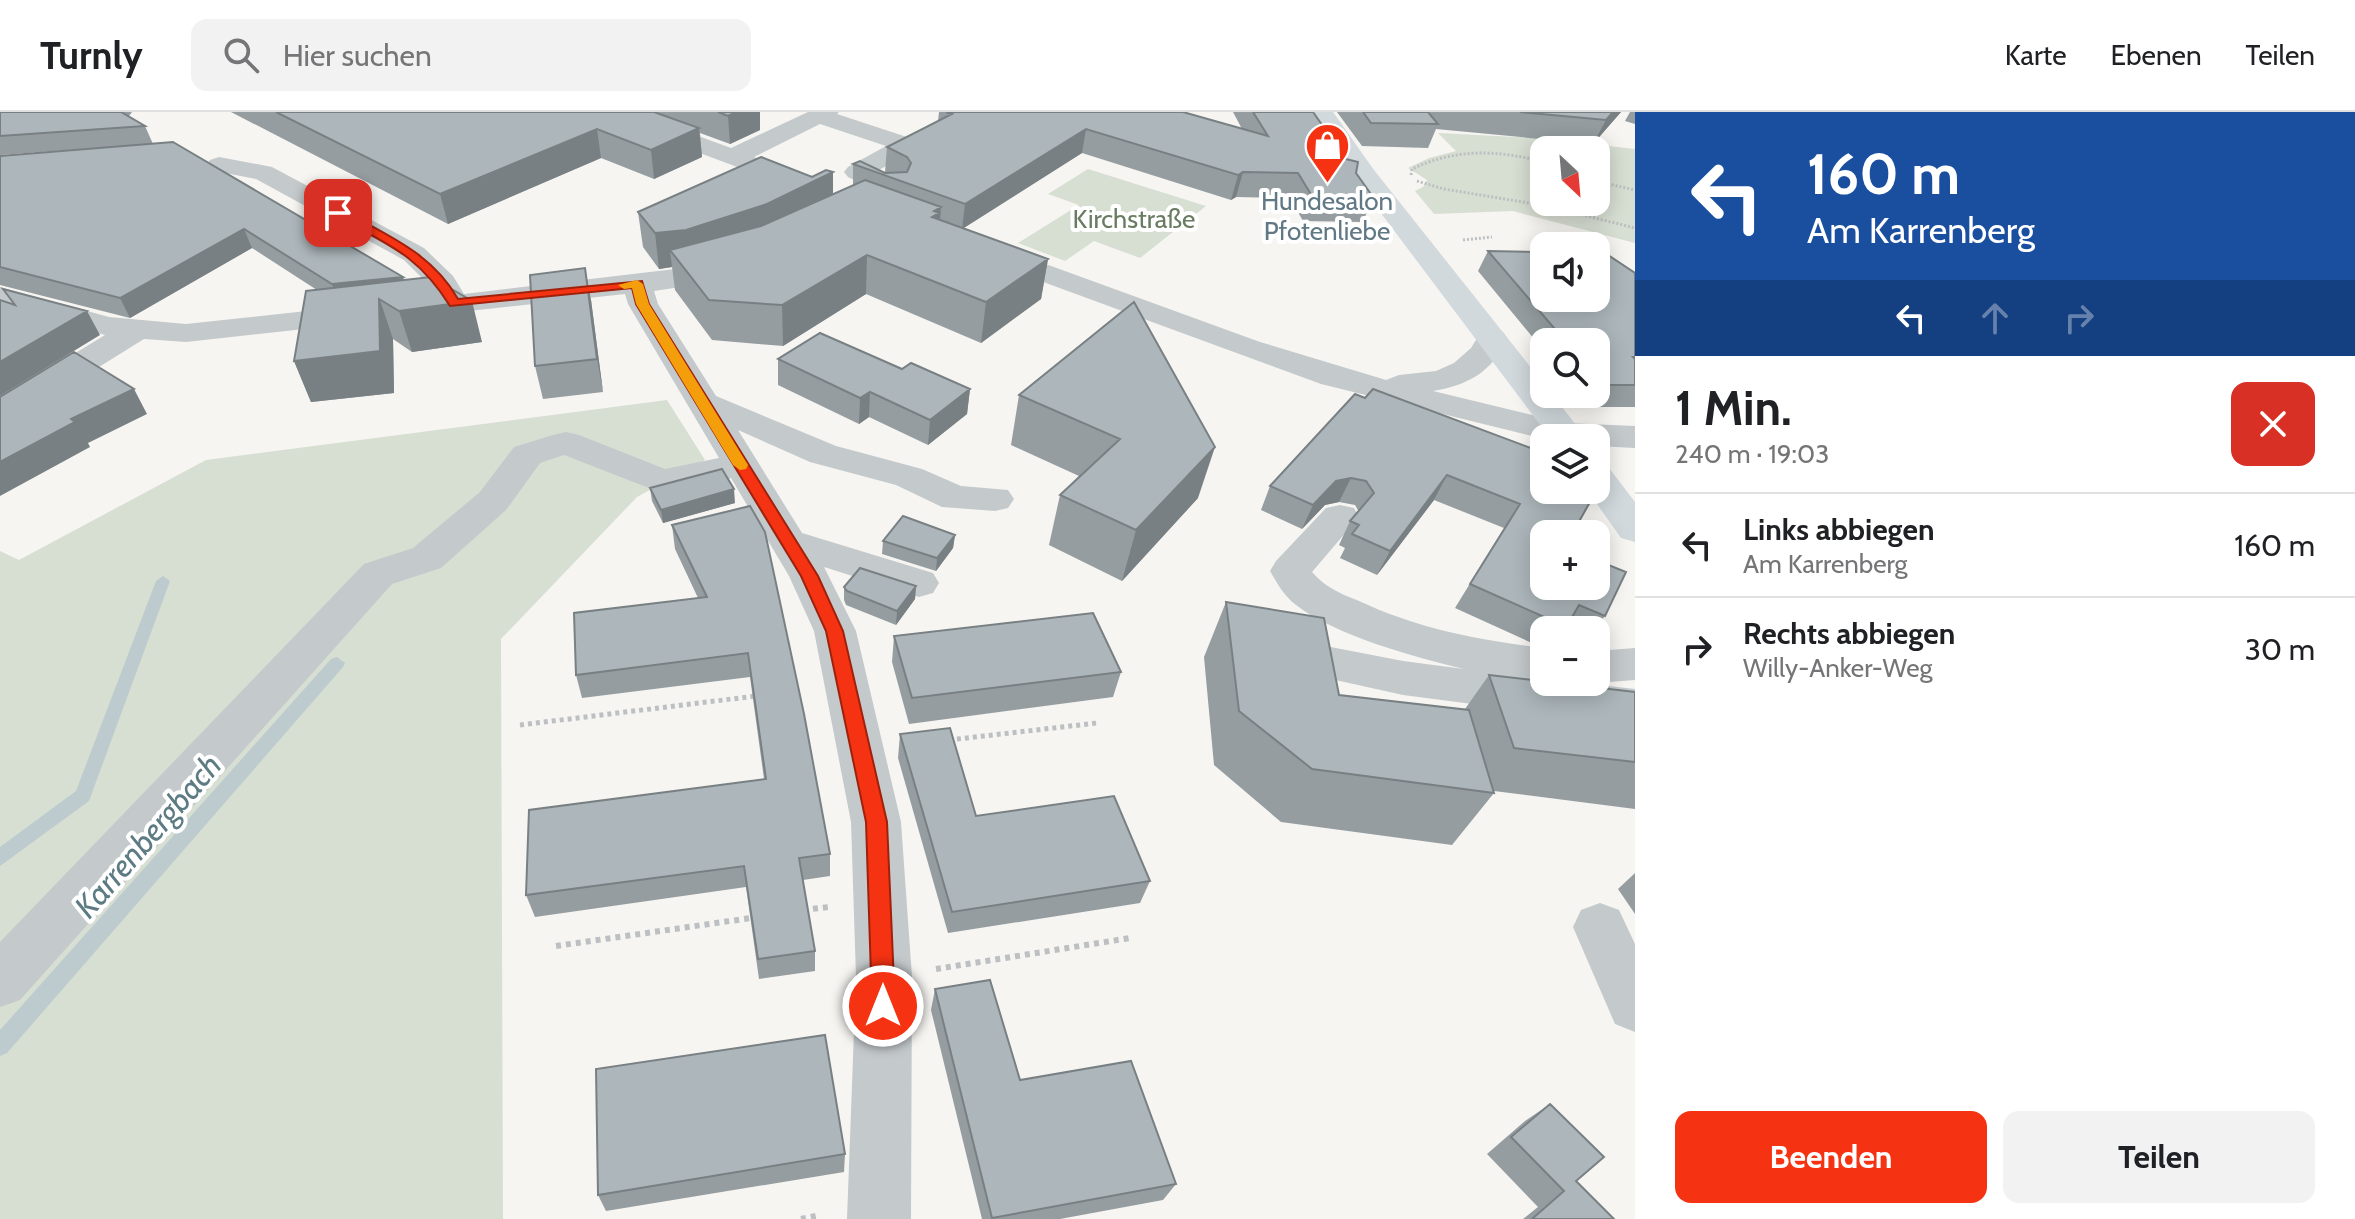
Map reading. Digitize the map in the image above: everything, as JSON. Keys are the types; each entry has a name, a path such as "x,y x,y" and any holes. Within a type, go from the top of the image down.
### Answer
{"main road":[{"path":"1321,112 1365,175 1557,424"},
{"path":"1610,495 1635,529"}],"street":[{"path":"611,112 834,195"},
{"path":"733,157 823,114 907,145 857,172 893,203 862,206"},
{"path":"219,165 263,172 414,254 442,282 454,303"},
{"path":"976,236 1249,349 1368,387 1530,427"},
{"path":"0,296 134,331 186,333 637,284 694,276 755,257"},
{"path":"637,284 643,304 740,465 764,523 809,576 835,631 876,822 884,977 879,1219"},
{"path":"0,414 134,331"},
{"path":"1368,387 1456,377 1472,368 1486,353 1492,339"},
{"path":"706,404 823,454 909,477 955,498 995,499"},
{"path":"1610,437 1635,437"},
{"path":"0,981 378,574 427,558 493,501 527,455 566,443 662,481 740,465"},
{"path":"1340,517 1290,571 1302,592 1391,635 1435,649 1530,662"},
{"path":"764,523 919,583"},
{"path":"1232,645 1315,658 1403,678 1635,707"},
{"path":"1610,666 1635,664"},
{"path":"1600,927 1635,1005"}],"path":[{"path":"1530,158 1508,153 1455,153 1425,162 1409,172 1421,183 1444,189 1530,202"},
{"path":"1610,184 1635,190"},
{"path":"1587,216 1635,228"},
{"path":"520,725 770,694"},
{"path":"939,741 1097,723"},
{"path":"788,912 881,899"},
{"path":"556,946 773,915"},
{"path":"884,977 1130,938"}],"green space":[{"path":"1438,133 1530,138 1530,215 1513,211 1434,214 1415,191 1423,187 1427,180 1408,168 1429,158 1456,151"},
{"path":"1610,146 1635,149 1635,243 1610,236 1610,232 1593,232 1532,216 1610,216"},
{"name":"Kirchstraße","path":"1088,169 1206,206 1140,258 1094,241 1065,261 1018,243 1079,205 1048,194"},
{"path":"667,400 705,460 637,497 501,639 503,1219 0,1219 0,551 19,560 206,460"}],"building":[{"path":"0,112 121,112 145,126 0,136"},
{"path":"276,112 654,112 699,128 651,150 597,129 440,194"},
{"path":"946,112 1183,112 1268,136 1253,112 1313,112 1346,159 1358,162 1356,173 1373,197 1312,196 1298,173 1243,172 1238,175 1086,129 965,204 853,164 860,161 885,173 907,172 911,163 907,157 887,147 952,114"},
{"path":"1363,112 1428,112 1438,124 1371,123"},
{"path":"1520,112 1613,112 1606,120"},
{"path":"173,142 403,277 332,284 244,229 120,298 0,267 0,156"},
{"path":"761,157 812,177 826,170 833,172 767,204 686,230 655,233 638,212"},
{"path":"865,180 941,207 934,211 939,213 932,217 1048,259 986,302 867,255 782,305 709,300 670,250 761,226"},
{"path":"1488,251 1530,252 1530,300"},
{"path":"1610,256 1635,273 1635,385 1610,385 1610,328 1554,328 1540,312 1610,312"},
{"path":"585,268 597,359 535,366 530,275"},
{"path":"431,277 472,301 399,311 379,299 380,351 294,361 306,291"},
{"path":"3,289 87,311 0,362 0,300 15,305"},
{"path":"1134,302 1215,447 1136,530 1060,495 1120,439 1019,395"},
{"path":"820,333 902,369 911,363 970,389 930,420 870,392 860,398 778,359"},
{"path":"74,352 134,389 71,419 75,422 0,462 0,397"},
{"path":"1373,389 1530,448 1530,504 1589,504 1580,520 1530,520 1530,600 1610,600 1610,566 1626,572 1605,616 1579,605 1573,616 1542,616 1470,584 1520,504 1447,475 1390,551 1352,534 1359,525 1350,521 1374,493 1366,481 1351,478 1336,481 1313,505 1270,486 1355,394 1365,398"},
{"path":"722,469 734,489 661,510 650,488"},
{"path":"750,506 765,532 830,854 799,858 815,951 758,959 744,866 526,895 529,810 766,779 748,653 576,675 574,613 707,597 672,525"},
{"path":"903,516 955,535 937,558 883,541"},
{"path":"860,568 916,586 897,611 847,591 844,587"},
{"path":"1226,602 1324,618 1339,695 1469,710 1494,793 1312,769 1239,711"},
{"path":"1093,613 1121,672 912,698 894,636"},
{"path":"1489,675 1530,680 1530,696 1610,696 1610,689 1635,692 1635,762 1514,748"},
{"path":"950,728 976,816 1114,796 1150,881 952,912 900,734"},
{"path":"990,980 1020,1080 1131,1061 1176,1184 992,1218 935,989"},
{"path":"825,1035 845,1154 598,1195 596,1069"},
{"path":"1550,1104 1604,1157 1576,1181 1614,1219 1532,1219 1564,1191 1511,1137"}],"waterway":[{"name":"Karrenbergbach","path":"0,858 83,796 163,581"},
{"name":"Karrenbergbach","path":"0,1046 337,663"}],"slow traffic":[{"path":"624,285 637,284 643,304 740,465"}],"place":[{"name":"Hundesalon Pfotenliebe","path":"1327,185"}],"route":[{"path":"338,213 414,254 442,282 454,303 637,284 643,304 809,576 835,631 876,822 883,1006"}]}
